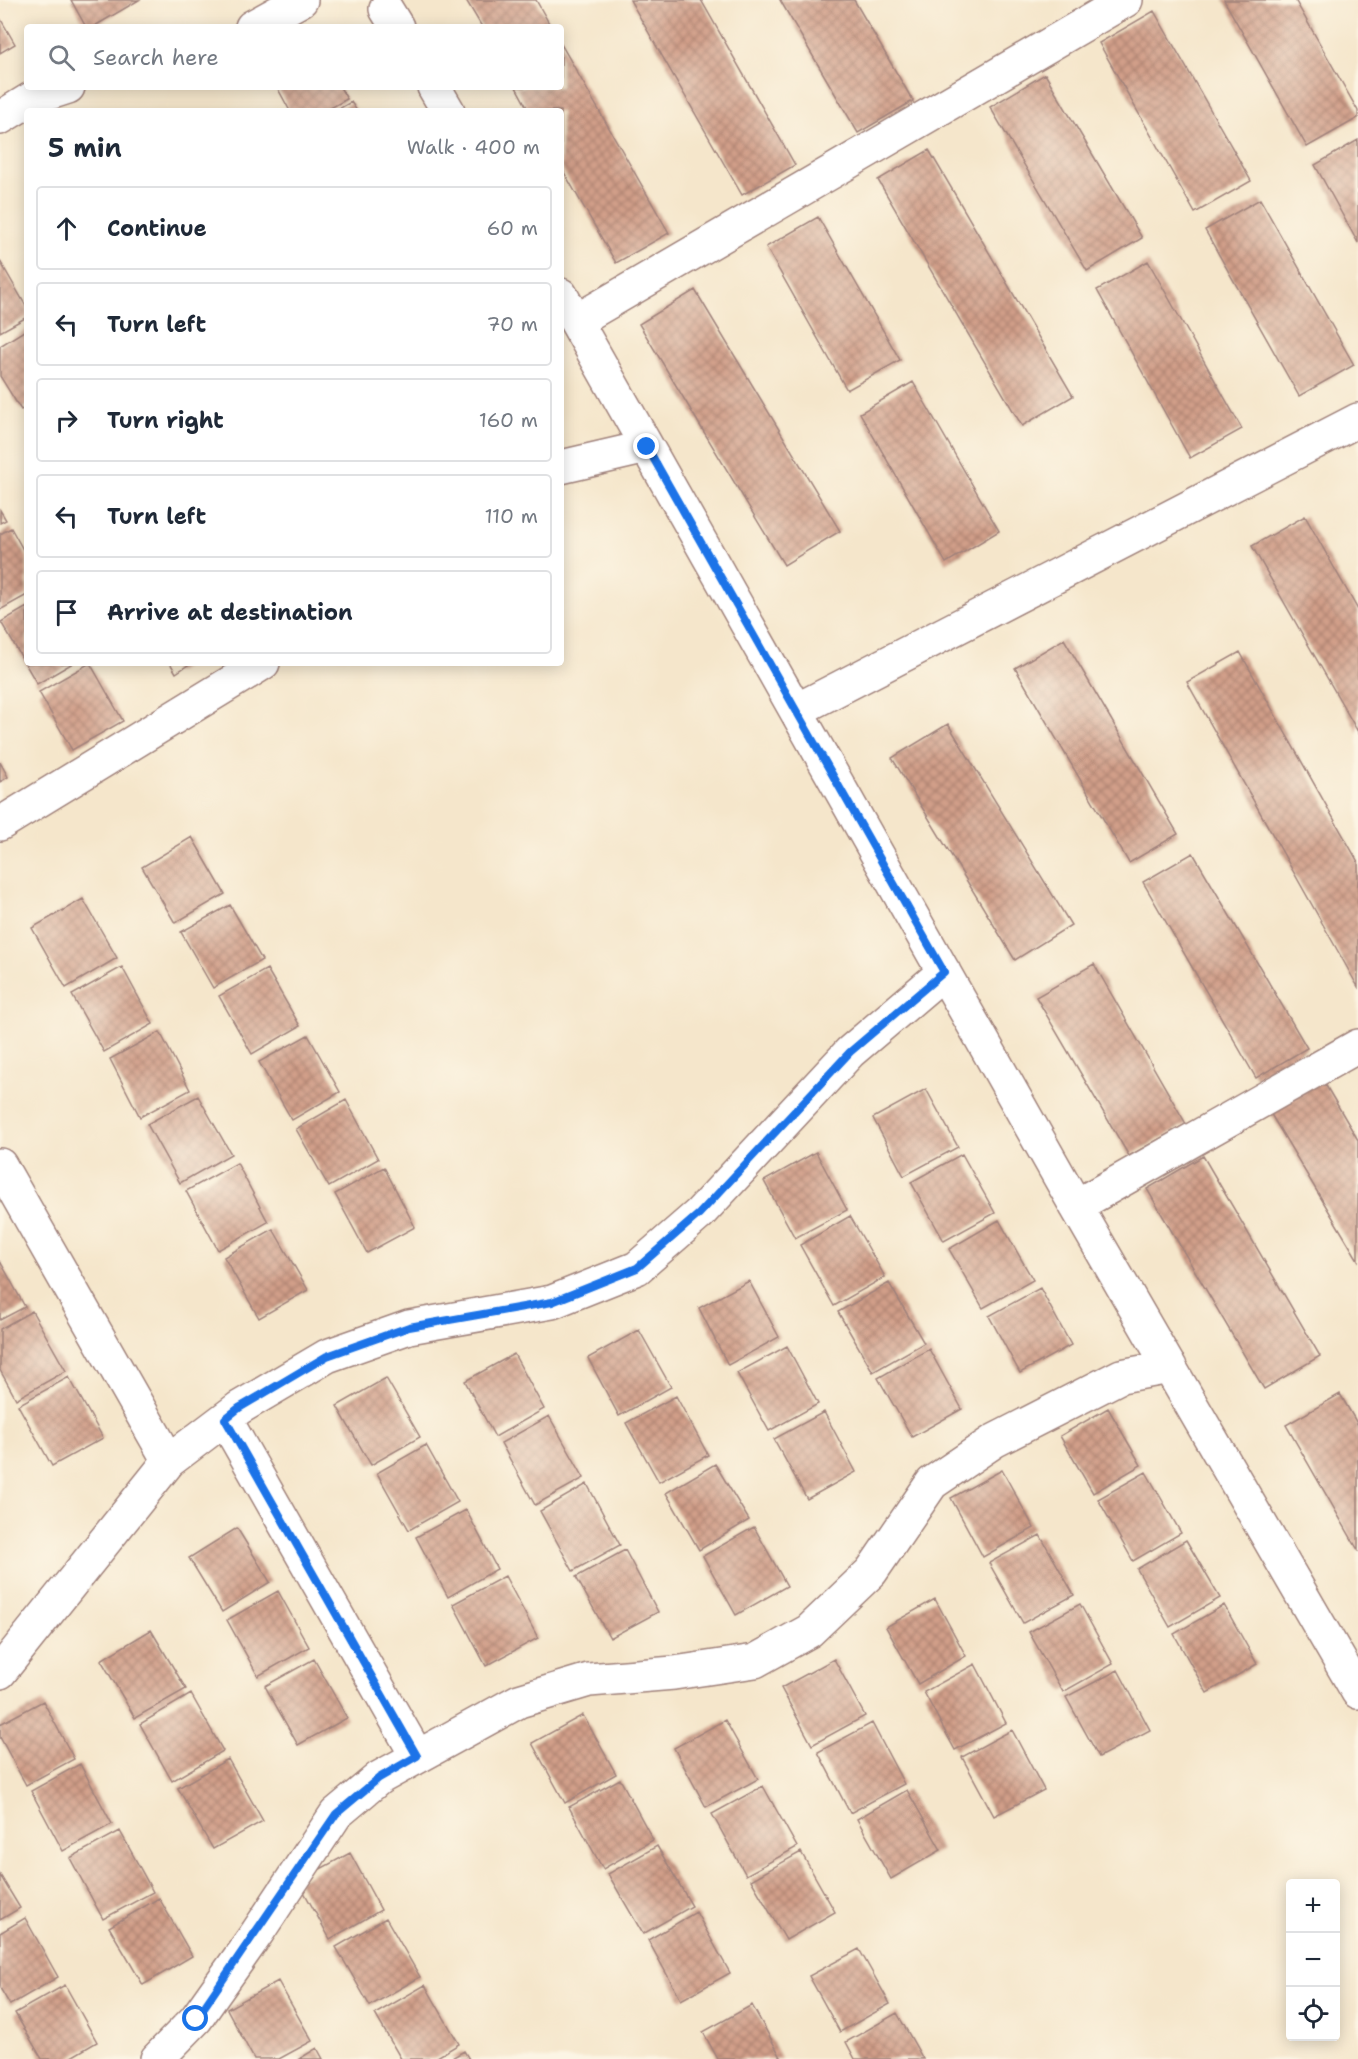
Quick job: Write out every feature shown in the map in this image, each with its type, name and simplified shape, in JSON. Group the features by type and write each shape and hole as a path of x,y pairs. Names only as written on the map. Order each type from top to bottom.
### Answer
{"street":[{"path":"257,24 301,0"},
{"path":"1126,0 569,308 1076,1206 1358,1692"},
{"path":"0,118 31,99 59,90"},
{"path":"436,90 446,108"},
{"path":"797,710 1358,420"},
{"path":"564,466 647,447"},
{"path":"0,824 258,666"},
{"path":"0,1672 170,1461 239,1408 327,1356 409,1327 552,1302 637,1268 699,1214 850,1052 944,972"},
{"path":"1076,1206 1358,1046"},
{"path":"0,1165 170,1461"},
{"path":"157,2059 196,2019 336,1814 379,1778 519,1701 589,1680 674,1673 754,1661 809,1631 871,1572 932,1483 994,1441 1121,1376 1170,1367"},
{"path":"225,1419 417,1756"}],"building":[{"path":"71,0 139,0 98,24 84,24"},
{"path":"466,0 536,0 549,24 480,24"},
{"path":"630,0 701,0 795,165 742,195"},
{"path":"780,0 854,0 913,101 858,133"},
{"path":"1224,0 1295,0 1358,111 1358,118 1307,147"},
{"path":"1154,11 1251,181 1195,213 1099,43"},
{"path":"0,18 15,44 0,53"},
{"path":"564,49 669,233 616,263 564,172 564,108 527,108 518,90 564,90"},
{"path":"1045,74 1142,238 1087,271 990,107"},
{"path":"279,90 342,90 347,99 330,108 288,108"},
{"path":"351,102 355,108 340,108"},
{"path":"1358,140 1358,243 1315,165"},
{"path":"929,150 1073,396 1022,426 878,180"},
{"path":"1260,199 1354,365 1299,396 1205,230"},
{"path":"818,217 900,360 847,390 766,247"},
{"path":"0,261 24,303 24,319 0,332"},
{"path":"1148,261 1242,429 1190,458 1097,290"},
{"path":"695,290 840,531 784,565 639,324"},
{"path":"24,331 24,408 21,410 0,376 0,346"},
{"path":"913,382 999,531 946,563 860,413"},
{"path":"0,510 6,520 0,523"},
{"path":"1305,516 1358,610 1358,732 1252,546"},
{"path":"11,528 24,552 24,597 0,610 0,534"},
{"path":"24,609 24,662 1,622"},
{"path":"1064,639 1178,834 1129,863 1015,668"},
{"path":"1240,652 1358,862 1358,987 1187,682"},
{"path":"27,666 68,666 37,684"},
{"path":"85,666 92,666 123,721 72,750 39,692"},
{"path":"172,666 186,666 176,673"},
{"path":"948,724 1071,925 1015,960 892,758"},
{"path":"0,762 8,777 0,782"},
{"path":"192,837 225,894 175,923 142,867"},
{"path":"1193,853 1307,1048 1256,1078 1143,882"},
{"path":"83,899 117,958 66,988 32,928"},
{"path":"230,905 262,960 213,988 181,932"},
{"path":"1094,964 1186,1124 1129,1156 1036,997"},
{"path":"122,967 153,1024 104,1052 72,995"},
{"path":"267,969 300,1026 252,1054 219,996"},
{"path":"160,1032 190,1090 140,1117 110,1059"},
{"path":"308,1035 340,1092 292,1120 259,1062"},
{"path":"1322,1079 1358,1140 1358,1260 1269,1111"},
{"path":"926,1089 958,1147 904,1176 873,1118"},
{"path":"198,1096 231,1154 180,1183 147,1124"},
{"path":"346,1100 378,1159 329,1187 296,1129"},
{"path":"816,1152 847,1210 795,1238 764,1181"},
{"path":"962,1154 995,1213 944,1241 911,1182"},
{"path":"1203,1156 1320,1356 1264,1389 1147,1189"},
{"path":"237,1163 268,1222 218,1250 186,1191"},
{"path":"384,1167 415,1227 367,1253 335,1194"},
{"path":"850,1216 885,1277 834,1306 800,1245"},
{"path":"999,1220 1033,1280 983,1308 949,1249"},
{"path":"273,1229 308,1290 259,1318 224,1257"},
{"path":"0,1261 25,1307 0,1320"},
{"path":"749,1281 779,1337 728,1365 699,1308"},
{"path":"889,1283 924,1343 873,1372 838,1312"},
{"path":"1040,1288 1071,1345 1020,1373 989,1316"},
{"path":"32,1311 66,1371 16,1399 0,1370 0,1329"},
{"path":"639,1330 671,1387 619,1416 588,1358"},
{"path":"787,1346 818,1404 769,1431 737,1373"},
{"path":"929,1349 962,1409 912,1437 878,1378"},
{"path":"514,1354 544,1409 495,1437 465,1381"},
{"path":"69,1377 103,1438 52,1466 18,1405"},
{"path":"386,1378 420,1437 371,1465 337,1406"},
{"path":"1340,1394 1358,1425 1358,1550 1286,1425"},
{"path":"676,1396 708,1455 659,1482 626,1423"},
{"path":"1108,1408 1141,1465 1093,1493 1060,1436"},
{"path":"824,1412 856,1472 807,1499 774,1439"},
{"path":"549,1416 584,1478 535,1505 501,1443"},
{"path":"426,1445 458,1502 409,1530 377,1473"},
{"path":"715,1464 749,1520 699,1550 666,1493"},
{"path":"1002,1470 1034,1528 983,1557 951,1498"},
{"path":"1146,1472 1181,1533 1133,1561 1098,1499"},
{"path":"587,1484 620,1545 573,1571 540,1511"},
{"path":"466,1510 497,1569 448,1597 416,1537"},
{"path":"754,1527 787,1586 736,1615 703,1556"},
{"path":"237,1528 270,1582 222,1612 189,1558"},
{"path":"1040,1535 1074,1595 1023,1623 989,1563"},
{"path":"1186,1540 1220,1598 1170,1627 1137,1569"},
{"path":"625,1550 658,1612 610,1638 576,1577"},
{"path":"505,1576 538,1638 486,1666 453,1604"},
{"path":"278,1591 309,1647 258,1676 227,1620"},
{"path":"935,1599 966,1656 918,1684 886,1627"},
{"path":"1080,1604 1113,1664 1063,1692 1029,1632"},
{"path":"1224,1605 1257,1664 1207,1693 1174,1634"},
{"path":"151,1630 186,1689 135,1718 101,1660"},
{"path":"314,1659 347,1718 298,1745 265,1686"},
{"path":"834,1659 865,1716 812,1745 781,1688"},
{"path":"975,1664 1006,1723 955,1750 924,1692"},
{"path":"1118,1670 1150,1730 1099,1757 1066,1697"},
{"path":"191,1694 223,1751 172,1781 140,1724"},
{"path":"43,1701 74,1759 26,1785 0,1737 0,1724"},
{"path":"583,1715 616,1774 565,1803 532,1743"},
{"path":"725,1720 758,1779 706,1807 674,1748"},
{"path":"872,1723 904,1784 850,1813 818,1752"},
{"path":"1012,1730 1044,1790 994,1816 962,1757"},
{"path":"228,1759 263,1821 213,1849 178,1788"},
{"path":"80,1764 112,1824 63,1851 31,1791"},
{"path":"620,1779 653,1840 603,1869 569,1807"},
{"path":"763,1786 797,1847 746,1875 712,1814"},
{"path":"907,1790 941,1850 891,1879 857,1819"},
{"path":"120,1831 153,1892 103,1919 70,1858"},
{"path":"657,1846 692,1906 643,1934 608,1874"},
{"path":"801,1852 835,1912 786,1940 751,1880"},
{"path":"350,1853 381,1910 330,1939 298,1881"},
{"path":"0,1875 20,1908 0,1920"},
{"path":"159,1898 192,1956 143,1985 109,1927"},
{"path":"696,1912 730,1973 681,2000 648,1940"},
{"path":"25,1918 58,1977 10,2005 0,1988 0,1933"},
{"path":"386,1918 420,1977 370,2006 336,1947"},
{"path":"859,1949 890,2004 840,2032 809,1976"},
{"path":"278,1981 312,2041 279,2059 254,2059 227,2009"},
{"path":"65,1985 97,2042 68,2059 42,2059 15,2013"},
{"path":"425,1985 459,2044 434,2059 401,2059 375,2014"},
{"path":"752,2005 782,2059 718,2059 703,2032"},
{"path":"897,2013 923,2059 855,2059 846,2042"},
{"path":"317,2048 323,2059 299,2059"},
{"path":"464,2051 469,2059 450,2059"}],"route":[{"path":"196,2019 257,1933 336,1814 379,1778 417,1756 225,1419 239,1408 327,1356 409,1327 552,1302 637,1268 699,1214 850,1052 944,972 647,447"}]}
